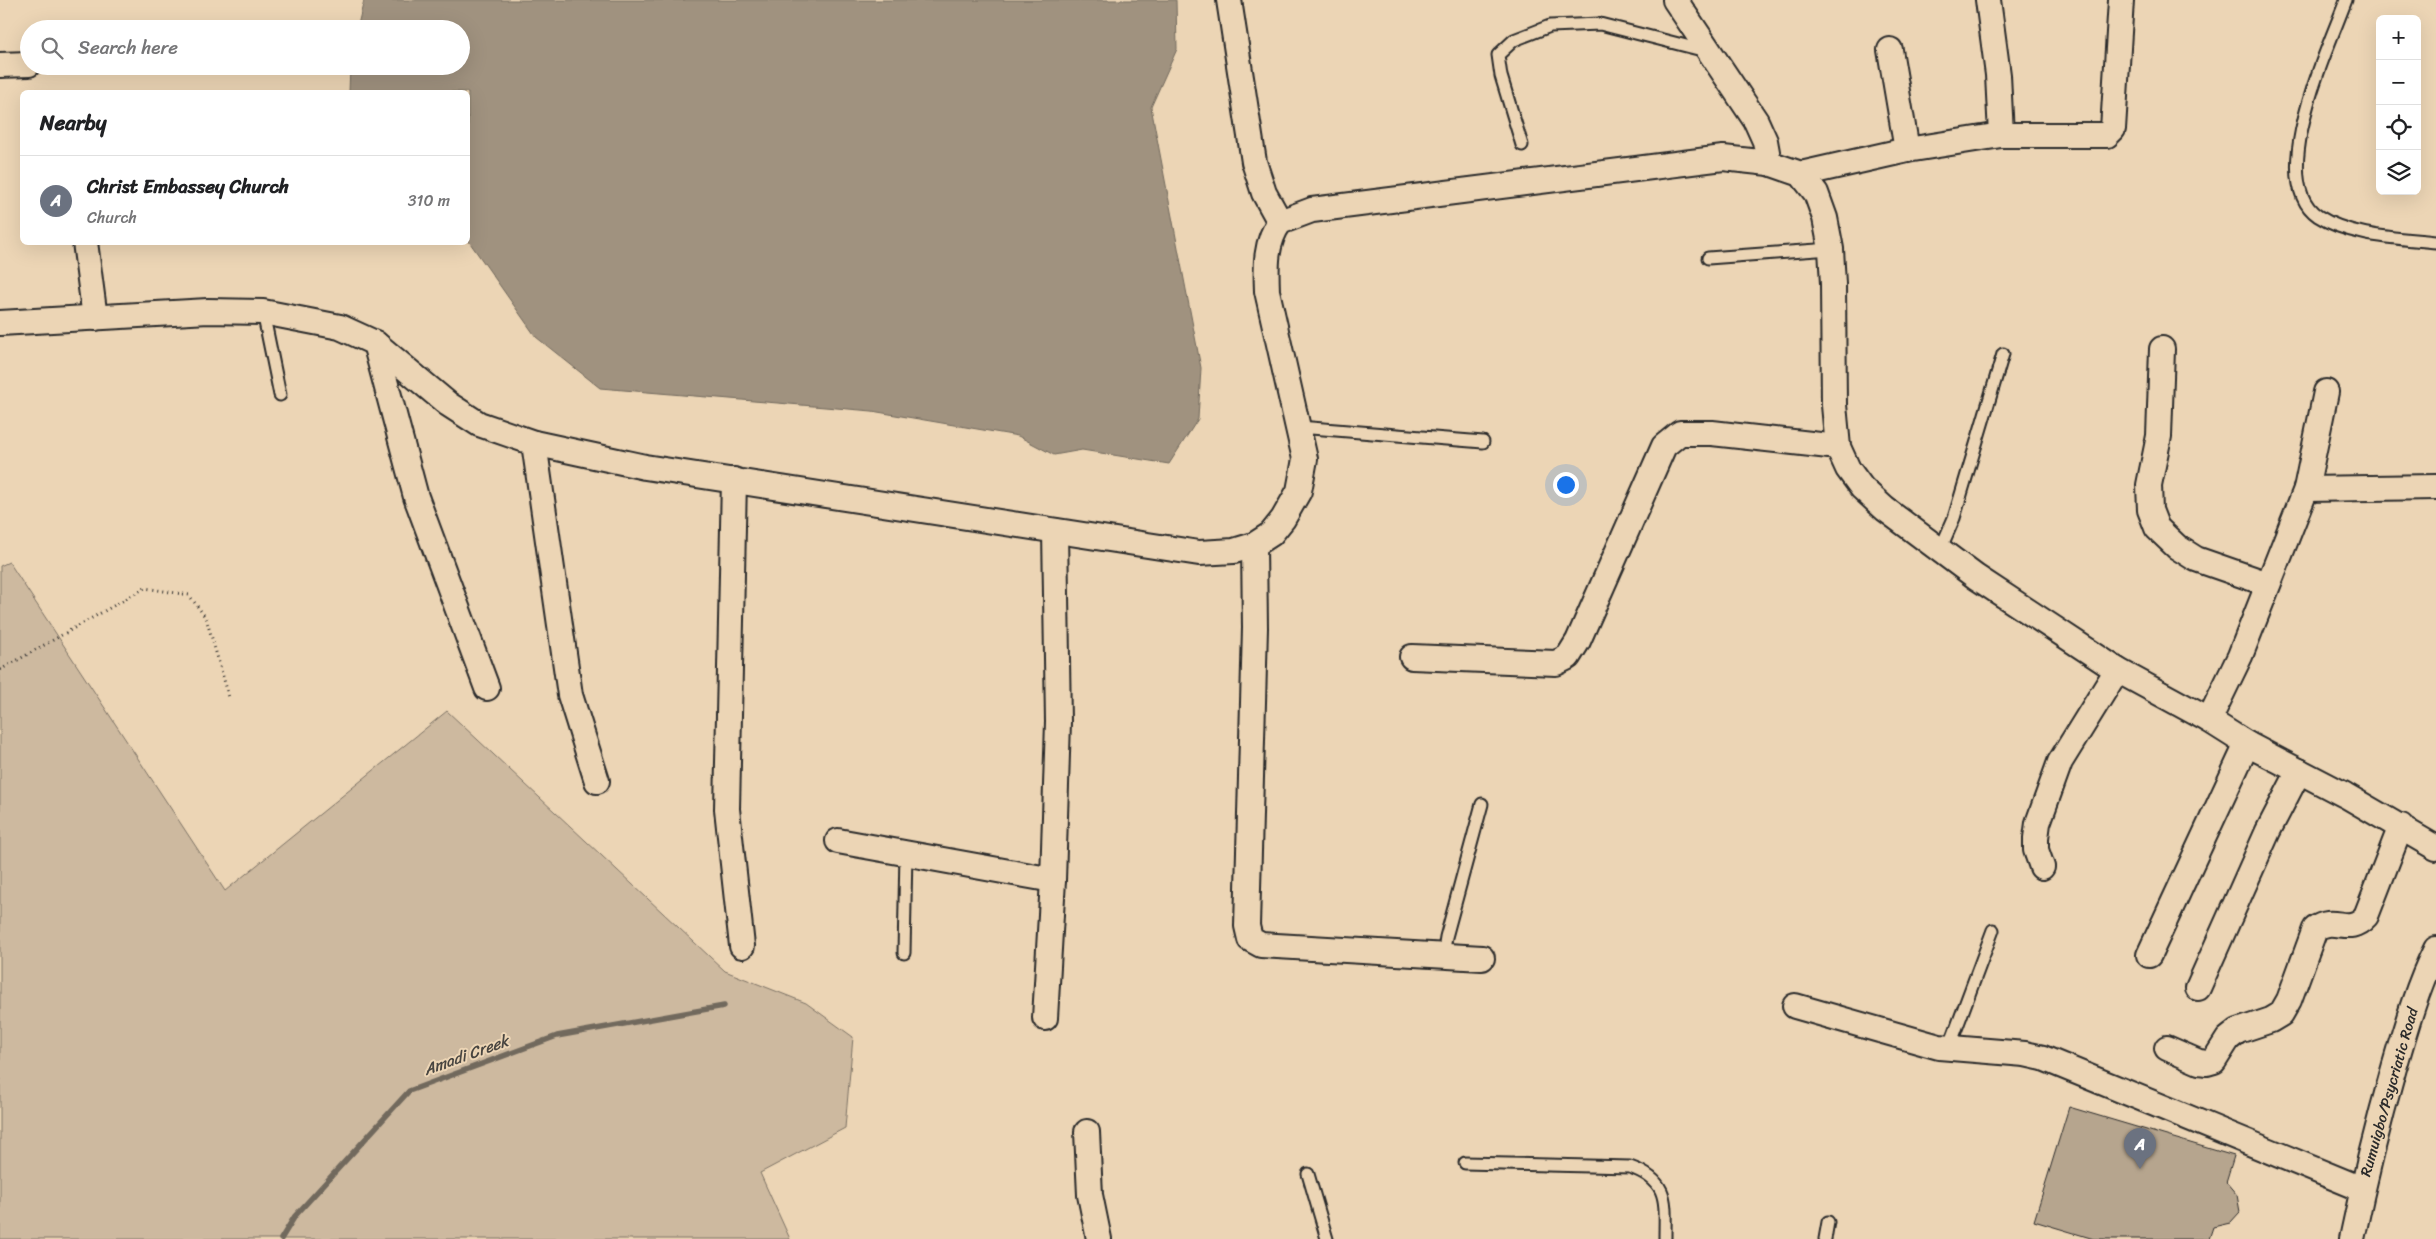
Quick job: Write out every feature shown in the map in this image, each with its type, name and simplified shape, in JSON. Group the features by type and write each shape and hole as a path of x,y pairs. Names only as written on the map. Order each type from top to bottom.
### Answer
{"street":[{"path":"1229,0 1254,162 1264,193 1280,222"},
{"path":"1675,0 1756,121 1765,140 1769,163"},
{"path":"1988,0 1998,75 2001,135"},
{"path":"1800,174 1907,150 2001,135 2096,137 2107,135 2113,129 2121,0"},
{"path":"1890,50 1907,150"},
{"path":"0,65 20,64"},
{"path":"0,323 208,311 264,312 340,327 375,343 448,404 478,424 534,442 645,467 1055,531 1199,553 1234,551 1254,545 1271,534 1284,519 1300,491 1305,459 1300,427 1272,319 1268,291 1266,268 1269,243 1280,222 1291,216 1321,208 1610,171 1724,158 1769,163 1800,174 1816,193 1825,218 1831,249 1834,405 1838,447 1848,469 1862,488 1885,509 1976,577 2117,670 2209,720 2247,744 2401,826 2436,848"},
{"path":"85,245 95,318"},
{"path":"375,343 416,497 486,688"},
{"path":"2162,349 2159,436 2150,485 2150,510 2157,528 2177,546 2196,559 2268,584"},
{"path":"2209,720 2240,656 2306,489 2326,392"},
{"path":"1412,657 1556,663 1568,657 1590,617 1664,446 1680,433 1712,434 1838,447"},
{"path":"534,442 570,695 597,781"},
{"path":"734,480 727,809 742,946"},
{"path":"2306,489 2436,487"},
{"path":"1045,1018 1053,880 1058,722 1055,531"},
{"path":"1254,545 1255,628 1248,926 1250,939 1261,945 1482,958"},
{"path":"2042,867 2036,850 2038,823 2060,762 2117,670"},
{"path":"2149,955 2247,744"},
{"path":"2198,988 2268,831 2299,771"},
{"path":"2167,1048 2199,1062 2207,1063 2214,1061 2228,1039 2238,1031 2271,1020 2281,1014 2289,1000 2315,929 2323,923 2351,927 2360,923 2366,916 2401,826"},
{"path":"838,841 1053,880"},
{"name":"Rumuigbo/Psycriatic Road","path":"2352,1239 2362,1189 2406,1027 2425,971 2436,948"},
{"path":"1795,1006 1949,1048 2025,1054 2043,1058 2362,1189"},
{"path":"1087,1132 1090,1195 1099,1239"}],"lane":[{"path":"2346,0 2310,98 2298,142 2296,163 2300,195 2308,208 2319,217 2355,231 2393,238 2436,242"},
{"path":"1522,144 1501,76 1498,55 1514,40 1550,26 1600,24 1710,52"},
{"path":"1708,258 1831,249"},
{"path":"264,312 280,395"},
{"path":"1940,550 1954,518 2003,354"},
{"path":"1300,427 1483,442"},
{"path":"1443,956 1446,937 1482,804"},
{"path":"904,953 906,853"},
{"path":"1949,1048 1993,930"},
{"path":"1465,1162 1630,1167 1648,1173 1657,1181 1665,1207 1665,1239"},
{"path":"1308,1174 1327,1239"},
{"path":"1825,1239 1828,1222"}],"path":[{"path":"0,670 145,588 188,595 206,618 229,696"}],"shaded area":[{"path":"364,0 1176,0 1177,49 1151,107 1201,368 1198,419 1169,464 1082,450 1054,455 1018,436 872,411 600,388 536,337 470,243 470,90 349,90 350,75 470,75 470,20 359,20"},
{"path":"9,562 225,891 447,711 725,971 806,1003 853,1037 845,1128 760,1173 790,1239 0,1239 0,566"}],"building":[{"path":"2069,1107 2234,1156 2226,1182 2237,1195 2240,1212 2230,1223 2213,1227 2209,1239 2094,1239 2034,1221"}],"waterway":[{"name":"Amadi Creek","path":"281,1239 295,1216 409,1091 557,1036 724,1006"}],"place":[{"name":"Christ Embassey Church","path":"2140,1169"}]}
